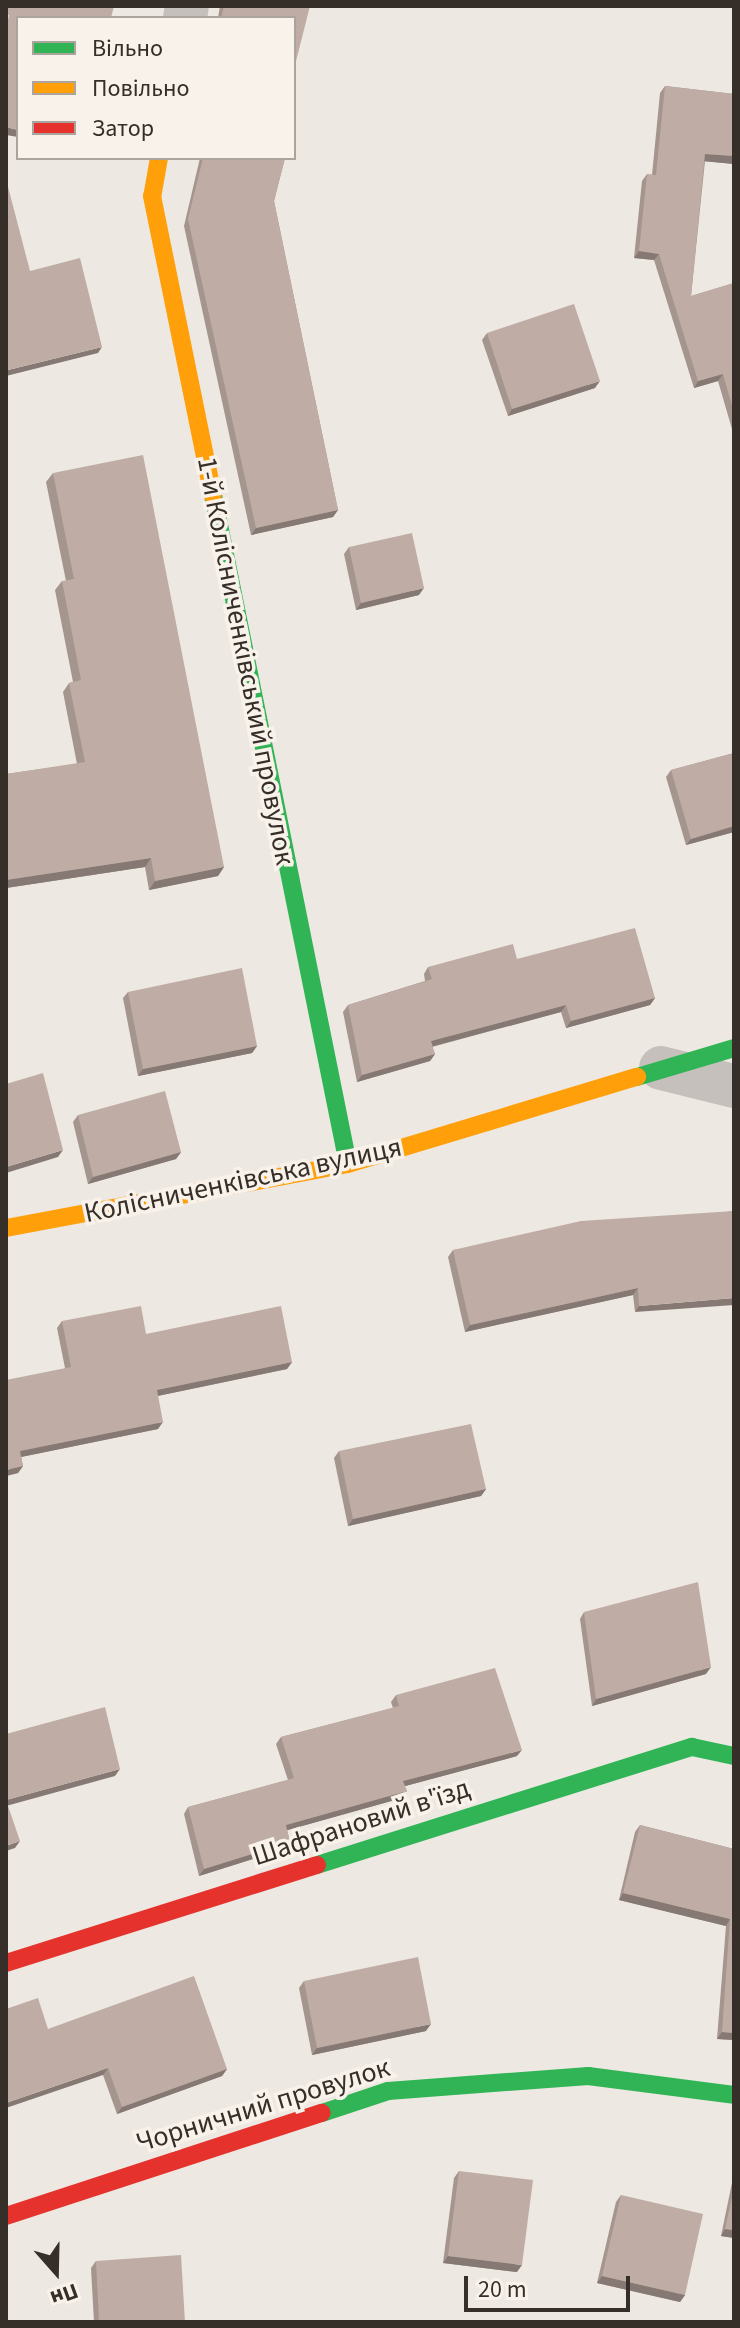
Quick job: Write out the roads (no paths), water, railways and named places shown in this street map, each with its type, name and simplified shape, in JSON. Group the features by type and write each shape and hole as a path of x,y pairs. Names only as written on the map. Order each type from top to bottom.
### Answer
{"street":[{"name":"1-й Колісниченківський провулок","path":"159,160 152,196 348,1164"},
{"name":"Колісниченківська вулиця","path":"6,1228 348,1164 734,1048"},
{"path":"661,1068 734,1086"},
{"name":"Шафрановий в'їзд","path":"6,1963 692,1747 734,1756"},
{"name":"Чорничний провулок","path":"6,2216 388,2091 588,2076 734,2095"}]}
